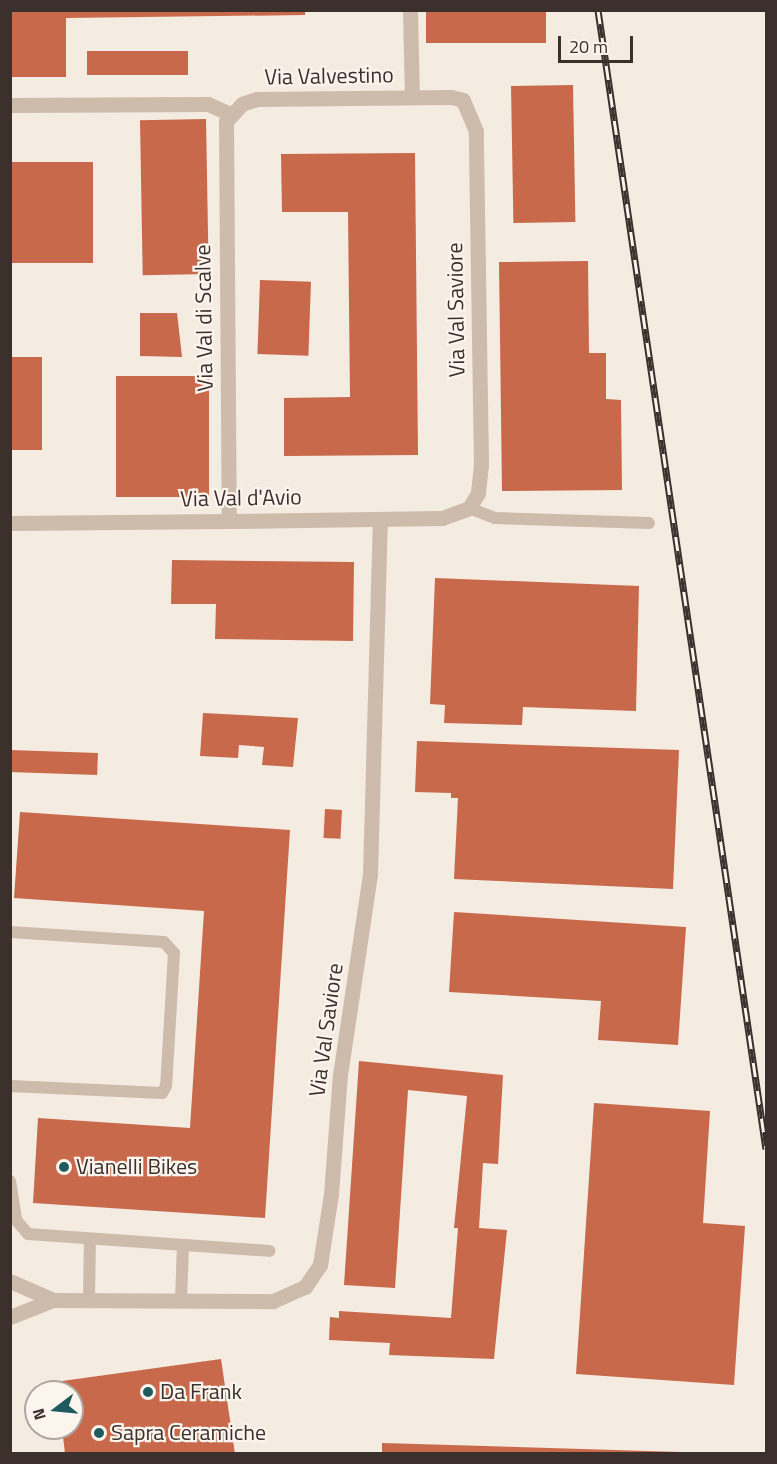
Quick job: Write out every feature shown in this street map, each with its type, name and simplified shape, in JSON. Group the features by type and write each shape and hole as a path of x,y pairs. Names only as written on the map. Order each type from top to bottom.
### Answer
{"street":[{"path":"410,10 412,97"},
{"name":"Via Valvestino","path":"230,114 242,104 257,99 457,98 470,110"},
{"path":"10,105 208,104 230,114"},
{"name":"Via Val Saviore","path":"469,508 478,493 481,476 476,131 470,110"},
{"name":"Via Val di Scalve","path":"229,521 224,136 230,114"},
{"name":"Via Val d'Avio","path":"10,523 450,518 469,508"},
{"name":"Via Val Saviore","path":"10,1317 53,1300 282,1299 311,1280 323,1256 340,1075 370,874 380,519"},
{"name":"Via Val Saviore","path":"10,1281 53,1300"}],"lane":[{"path":"469,508 488,517 649,523"},
{"path":"10,932 164,942 172,946 174,953 162,1093 10,1086"},
{"path":"10,1181 16,1220 23,1230 90,1239 269,1251"},
{"path":"89,1300 90,1239"},
{"path":"181,1300 183,1245"}],"building":[{"path":"10,10 305,10 305,15 66,18 66,77 10,77"},
{"path":"426,10 546,10 546,43 426,43"},
{"path":"87,51 188,51 188,75 87,75"},
{"path":"573,85 575,222 513,223 511,86"},
{"path":"206,119 209,274 143,275 140,120"},
{"path":"415,153 418,455 284,456 284,398 350,397 348,212 282,212 281,154"},
{"path":"10,162 93,162 93,263 10,263"},
{"path":"588,261 589,353 606,353 606,399 621,400 622,490 502,491 499,262"},
{"path":"260,280 311,282 308,356 257,354"},
{"path":"140,313 177,313 182,357 140,356"},
{"path":"10,357 42,357 42,450 10,450"},
{"path":"116,376 209,376 209,497 116,497"},
{"path":"172,560 354,562 353,641 215,639 216,604 171,604"},
{"path":"435,578 639,586 636,711 523,707 522,725 444,723 445,705 430,704"},
{"path":"203,713 298,718 293,767 262,765 264,747 239,745 238,758 200,756"},
{"path":"417,741 679,750 673,889 454,879 458,798 451,798 451,793 415,792"},
{"path":"10,750 98,753 97,775 10,772"},
{"path":"325,809 342,810 340,839 323,838"},
{"path":"20,812 290,830 265,1218 33,1203 38,1118 190,1128 204,911 14,898"},
{"path":"454,912 686,927 678,1045 598,1040 601,1001 449,992"},
{"path":"359,1061 503,1075 498,1164 483,1163 479,1228 507,1230 494,1359 389,1355 390,1343 329,1340 330,1317 339,1318 339,1311 451,1318 458,1228 454,1228 467,1096 408,1090 395,1288 344,1285"},
{"path":"594,1103 710,1111 703,1223 745,1226 734,1385 576,1374"},
{"path":"221,1359 235,1454 65,1454 63,1440 84,1440 84,1380 69,1380"},
{"path":"382,1443 681,1452 681,1454 382,1454"}],"railway":[{"path":"598,10 766,1149"}],"place":[{"name":"Vianelli Bikes","path":"64,1167"},
{"name":"Da Frank","path":"148,1392"},
{"name":"Sapra Ceramiche","path":"99,1433"}]}
